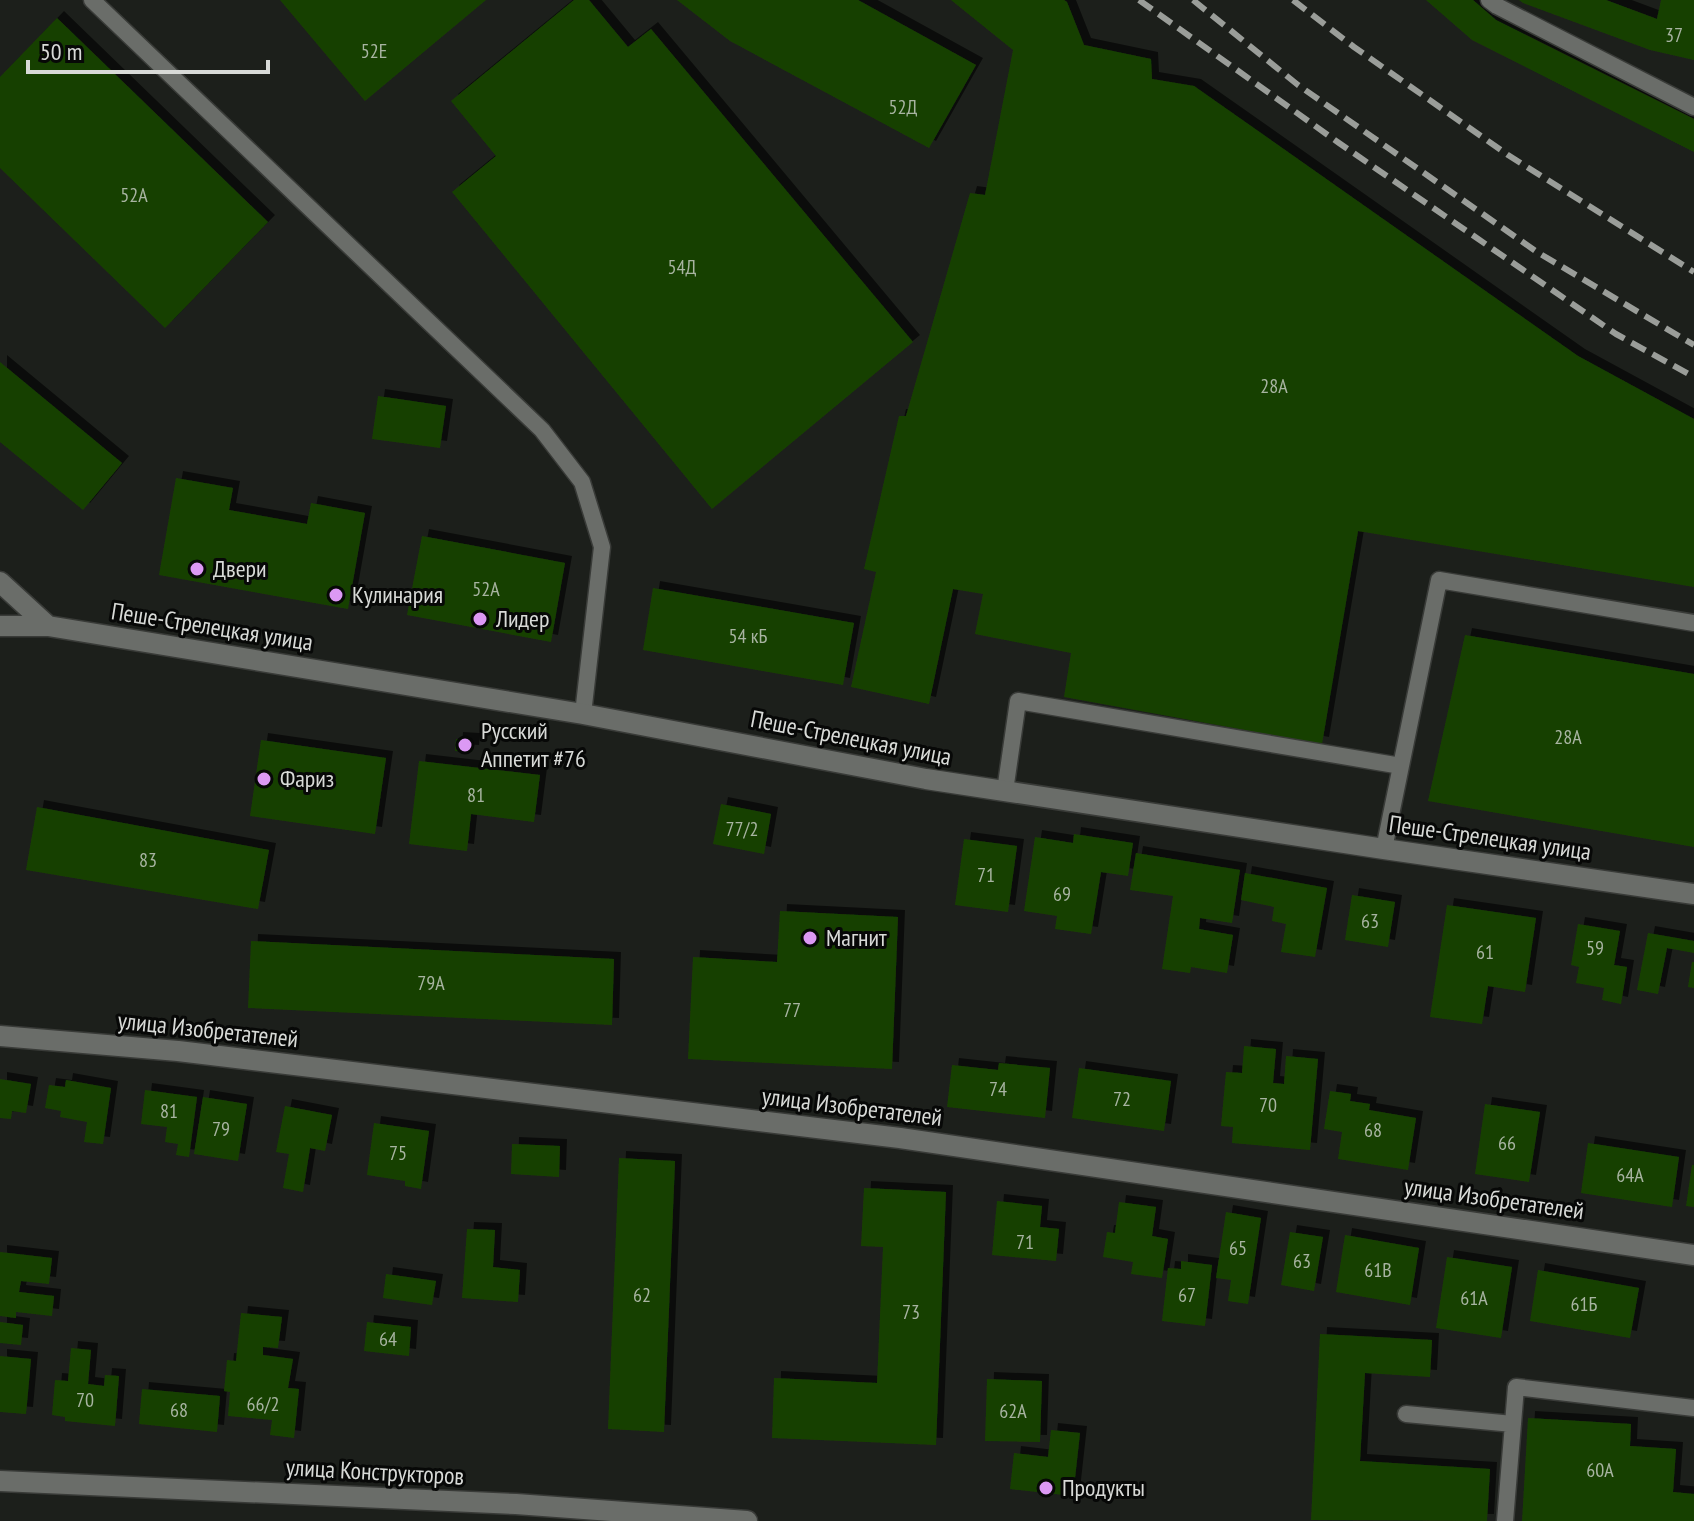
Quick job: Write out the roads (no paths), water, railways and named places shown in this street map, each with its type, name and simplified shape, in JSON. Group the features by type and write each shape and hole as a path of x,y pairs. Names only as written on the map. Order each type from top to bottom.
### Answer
{"street":[{"path":"0,582 48,626"},
{"name":"Пеше-Стрелецкая улица","path":"0,626 48,626 583,714 926,779 1694,894"},
{"name":"улица Изобретателей","path":"0,1036 178,1051 900,1138 1694,1255"},
{"name":"улица Конструкторов","path":"0,1481 516,1504 747,1521"}],"lane":[{"path":"92,0 542,430 582,482 602,547 583,714"},
{"path":"1489,0 1694,107"},
{"path":"1384,849 1439,580 1694,623"},
{"path":"1005,791 1018,701 1401,766"},
{"path":"1505,1521 1516,1387 1694,1408"},
{"path":"1406,1414 1513,1424"}],"railway":[{"path":"1139,0 1339,143 1616,334 1694,377"},
{"path":"1193,0 1298,85 1537,252 1694,345"},
{"path":"1293,0 1354,47 1508,155 1694,272"}],"place":[{"name":"Двери","path":"197,569"},
{"name":"Кулинария","path":"336,595"},
{"name":"Лидер","path":"480,619"},
{"name":"Русский Аппетит #76","path":"465,745"},
{"name":"Фариз","path":"264,779"},
{"name":"Магнит","path":"810,938"},
{"name":"Продукты","path":"1046,1488"}]}
